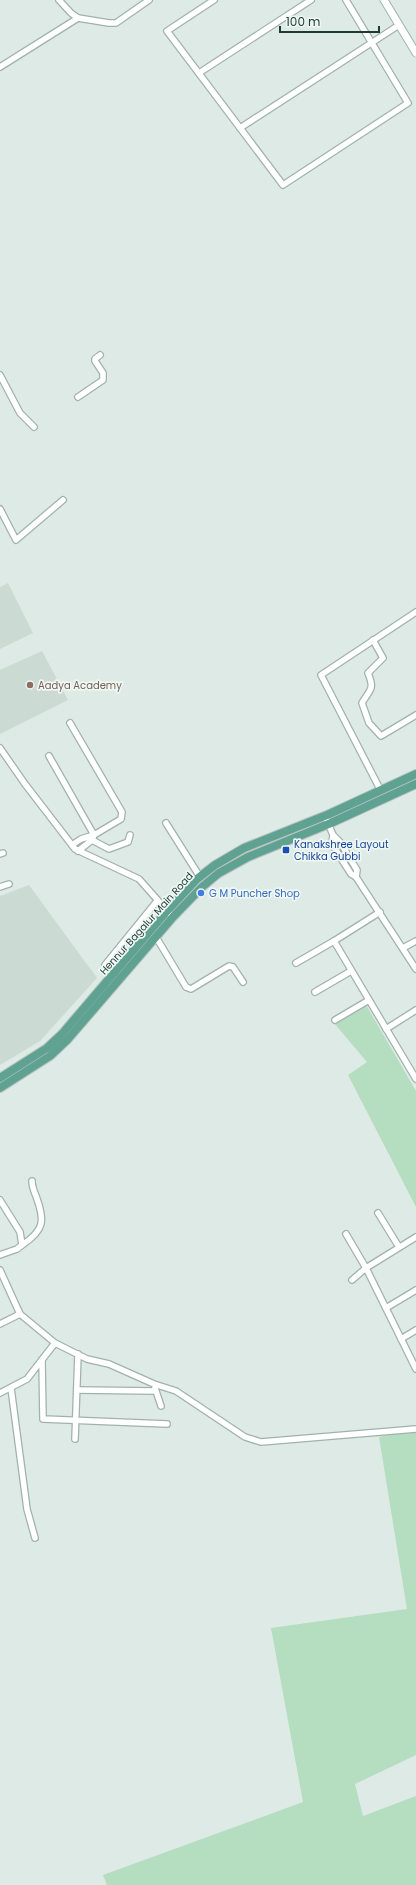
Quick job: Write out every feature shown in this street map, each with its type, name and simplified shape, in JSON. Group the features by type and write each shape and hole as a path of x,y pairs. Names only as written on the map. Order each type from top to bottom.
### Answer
{"main road":[{"path":"384,0 416,53"},
{"name":"Hennur Bagalur Main Road","path":"0,1078 47,1048 62,1034 170,914 200,877 215,865 244,848 325,816 416,774"},
{"name":"Hennur Bagalur Main Road","path":"0,1088 50,1056 68,1039 156,937 170,914 219,873 248,857 328,825 416,784"}],"street":[{"path":"59,0 78,18 116,23 149,0"},
{"path":"214,0 167,31 283,185 408,103 346,0"},
{"path":"199,73 311,0"},
{"path":"0,67 78,18"},
{"path":"240,128 399,26"},
{"path":"78,397 103,380 103,373 95,361 95,358 100,355"},
{"path":"0,378 20,413 34,427"},
{"path":"0,509 16,540 63,500"},
{"path":"381,791 321,675 416,612"},
{"path":"373,640 383,658 368,673 373,685 371,691 362,703 369,723 381,736 416,715"},
{"path":"70,723 122,812 122,817 118,821 93,838 78,851"},
{"path":"0,748 25,784 78,851 139,879 170,914"},
{"path":"49,756 93,838 109,849 128,842 130,835"},
{"path":"325,816 333,835 340,842 357,870 356,877 404,948 416,969"},
{"path":"166,823 200,877"},
{"path":"72,845 93,838"},
{"path":"0,887 9,884"},
{"path":"105,965 157,901"},
{"path":"296,963 380,912"},
{"path":"156,937 186,987 191,989 198,986 229,966 233,967 243,982"},
{"path":"334,941 416,1079"},
{"path":"404,948 416,941"},
{"path":"315,992 351,970"},
{"path":"335,1020 369,1000"},
{"path":"386,1029 416,1010"},
{"path":"0,1255 17,1249 22,1244 33,1238 40,1228 43,1220 42,1212 32,1186 32,1181"},
{"path":"0,1200 20,1232 22,1244"},
{"path":"378,1213 399,1248"},
{"path":"346,1234 366,1268 416,1368"},
{"path":"352,1280 366,1268 416,1237"},
{"path":"0,1270 2,1279 20,1314 55,1343 87,1359 109,1364 154,1384 176,1391 245,1438 262,1442 416,1429"},
{"path":"386,1308 416,1290"},
{"path":"1,1322 20,1314"},
{"path":"401,1339 416,1330"},
{"path":"0,1392 11,1388 26,1379 55,1343"},
{"path":"75,1439 78,1354"},
{"path":"42,1360 42,1419 167,1424"},
{"path":"154,1384 161,1406"},
{"path":"11,1388 27,1508 36,1538"},
{"path":"77,1390 155,1391"}],"shaded area":[{"path":"8,583 33,633 0,649 0,587"},
{"name":"Aadya Academy","path":"42,651 68,700 0,734 0,670"},
{"path":"29,885 97,978 40,1041 0,1065 0,896"}],"green space":[{"path":"366,1005 416,1091 416,1207 348,1075 367,1062 334,1023"},
{"path":"416,1429 416,1755 355,1784 363,1816 416,1796 416,1885 107,1885 103,1875 303,1802 271,1628 407,1609 379,1437"}],"place":[{"name":"Aadya Academy","path":"30,685"},
{"name":"Kanakshree Layout Chikka Gubbi","path":"286,850"},
{"name":"G M Puncher Shop","path":"201,893"}]}
